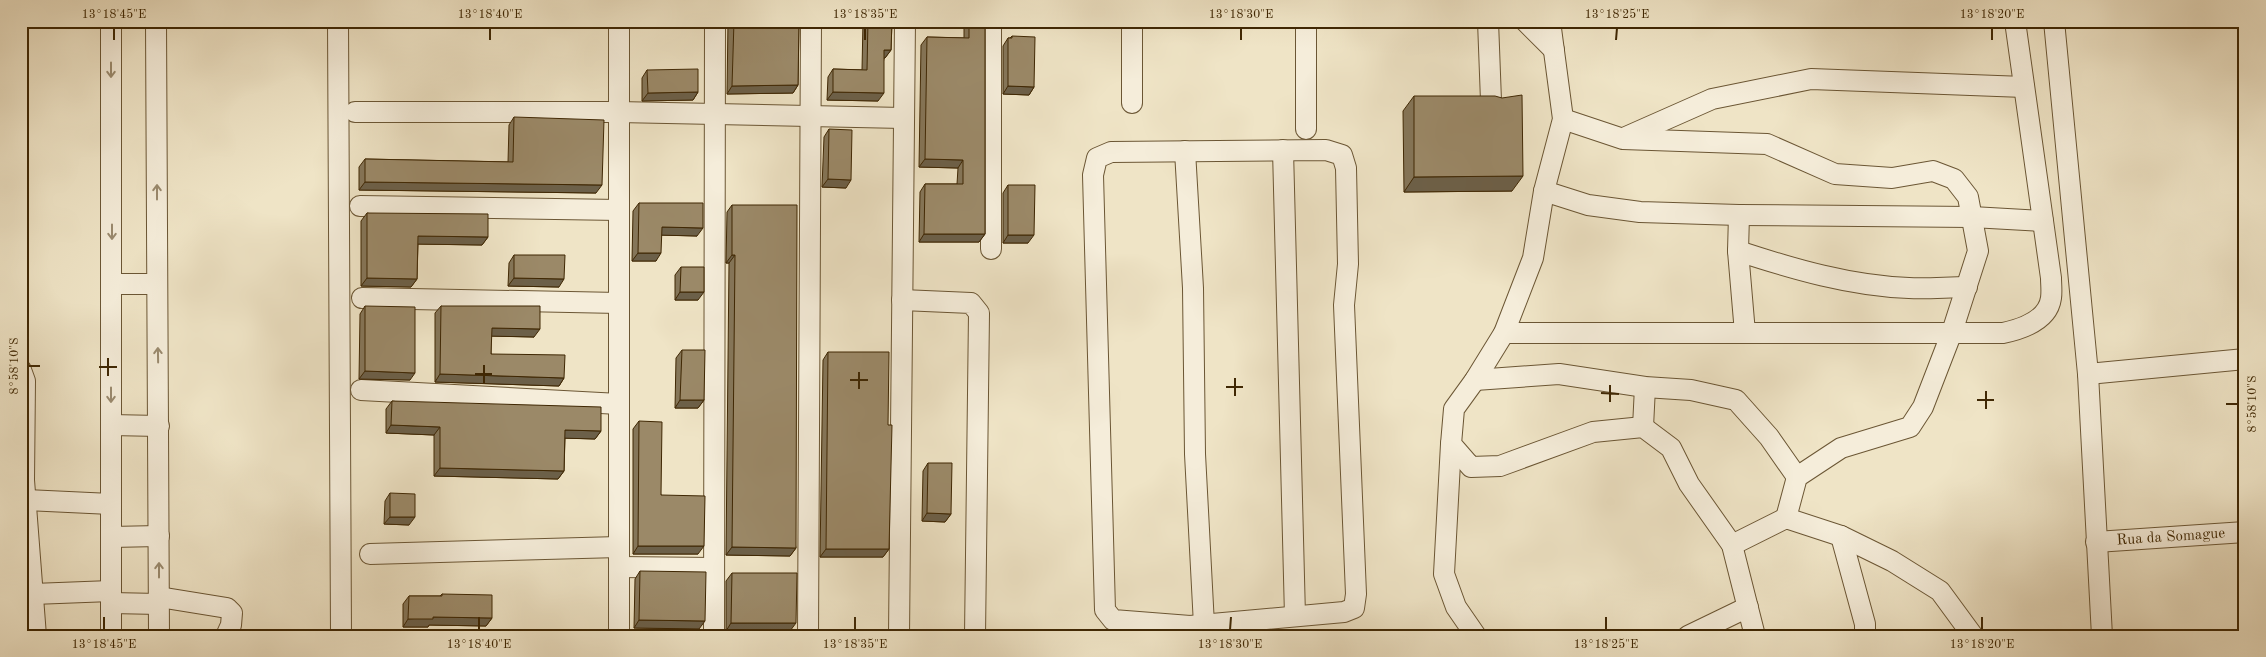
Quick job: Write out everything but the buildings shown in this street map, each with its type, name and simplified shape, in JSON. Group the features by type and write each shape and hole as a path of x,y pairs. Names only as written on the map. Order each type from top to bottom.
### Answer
{"street":[{"path":"111,636 112,21"},
{"path":"156,21 159,636"},
{"path":"338,21 341,636"},
{"path":"618,636 619,21"},
{"path":"714,636 715,21"},
{"path":"808,636 811,21"},
{"path":"899,636 905,21"},
{"path":"991,21 991,250"},
{"path":"1132,21 1132,103"},
{"path":"1306,21 1306,129"},
{"path":"1488,21 1491,101"},
{"path":"1525,21 1554,50"},
{"path":"1476,636 1456,607 1444,574 1454,408 1504,334 1533,258 1544,191 1563,119 1550,21"},
{"path":"1504,334 2003,333 2022,329 2041,316 2051,300 2051,278 2015,21"},
{"path":"2054,21 2088,374 2102,636"},
{"path":"1623,139 1712,99 1811,79 2024,87"},
{"path":"355,112 618,112 903,118"},
{"path":"1563,119 1623,139 1767,144 1835,174 1892,178 1933,171 1954,179 1968,197 1978,251 1952,332 1923,407 1910,427 1841,448 1797,477 1786,518"},
{"path":"1283,150 1295,616"},
{"path":"1283,150 1326,150 1342,155 1346,178 1348,264 1344,305 1356,594 1354,608 1344,612 1295,616 1195,629 1113,620 1105,610 1102,438 1093,175 1097,158 1111,152 1283,150"},
{"path":"1185,151 1193,288 1195,629"},
{"path":"1544,191 1588,206 1640,212 1972,217 2043,221"},
{"path":"360,206 619,210"},
{"path":"1740,215 1738,251 1745,333"},
{"path":"1738,251 1794,269 1852,282 1909,288 1967,287"},
{"path":"112,284 157,284"},
{"path":"362,298 619,302"},
{"path":"902,300 971,303 979,314 975,636"},
{"path":"2088,374 2245,359"},
{"path":"21,370 23,371 25,381 24,480 36,636"},
{"path":"1474,380 1559,374 1645,386 1691,390 1736,400 1769,437 1797,477"},
{"path":"1643,427 1645,386"},
{"path":"362,390 619,404"},
{"path":"111,425 159,426"},
{"path":"1451,444 1471,467 1500,466 1594,432 1643,427 1670,448 1689,484 1732,545 1755,636"},
{"path":"26,500 111,504"},
{"path":"1732,545 1786,518 1841,536 1892,561 1940,591 1973,636"},
{"name":"Rua da Somague","path":"2096,542 2245,532"},
{"path":"111,537 159,536"},
{"path":"1841,536 1865,624 1865,636"},
{"path":"370,554 619,547"},
{"path":"618,568 714,568"},
{"path":"33,594 111,597 227,608 232,613 226,636"},
{"path":"1688,636 1748,607"}]}
